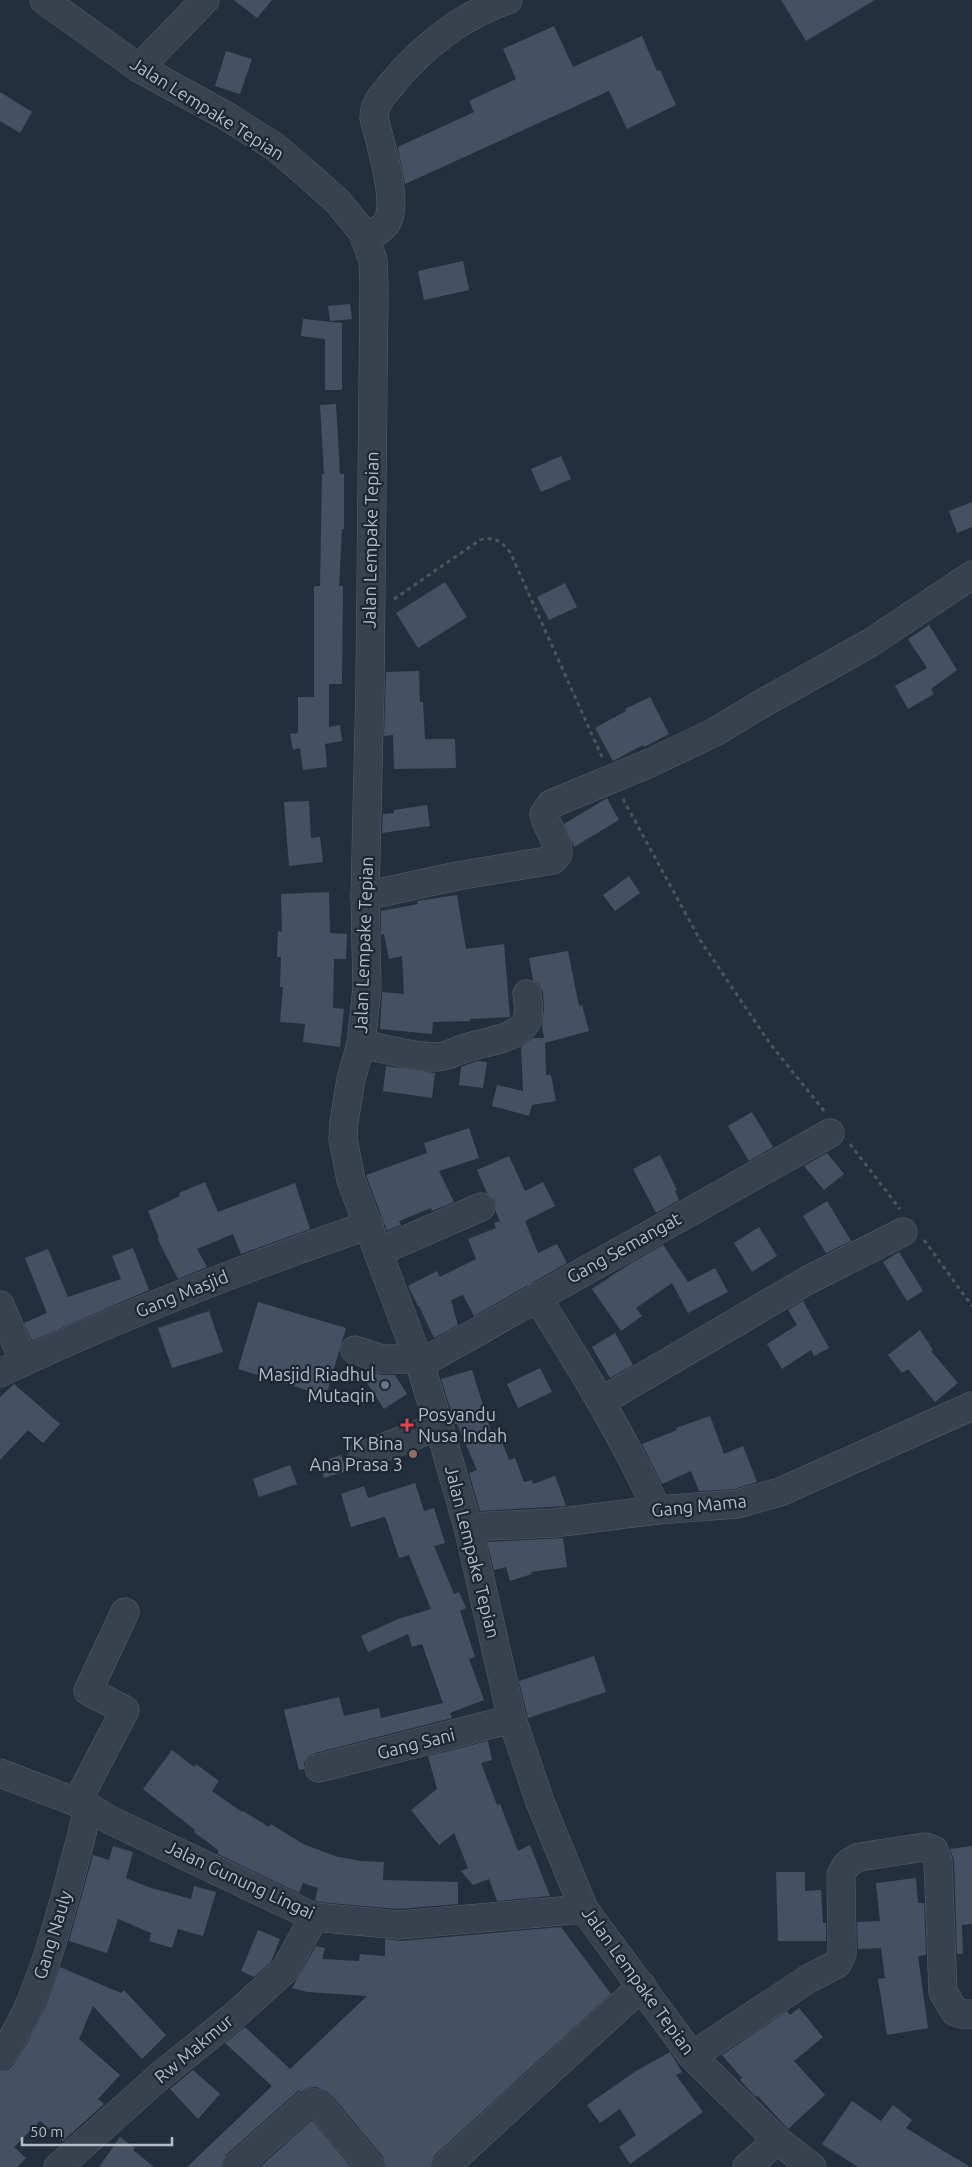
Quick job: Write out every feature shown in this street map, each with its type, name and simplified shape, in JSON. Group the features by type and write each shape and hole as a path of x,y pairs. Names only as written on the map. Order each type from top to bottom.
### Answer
{"street":[{"name":"Jalan Lempake Tepian","path":"44,0 139,68 275,147 338,202 366,239 373,260 374,287 366,896 367,988 361,1044 351,1079 343,1139 352,1180 419,1361 439,1426 468,1527 512,1719 540,1802 584,1909 692,2056 777,2140 812,2167"},
{"path":"139,68 205,0"},
{"path":"366,239 385,226 390,216 388,177 374,118 374,110 377,103 404,69 429,45 465,20 492,5 508,0"},
{"path":"366,896 457,876 553,860 558,854 558,849 545,822 544,814 546,809 558,799 614,778 715,732 870,643 972,575"},
{"path":"361,1044 415,1055 437,1057 447,1055 502,1038 520,1029 529,1013 527,994"},
{"name":"Gang Semangat","path":"419,1361 537,1298 833,1128"},
{"path":"378,1252 481,1208"},
{"name":"Gang Masjid","path":"12,1367 97,1328 196,1288 369,1225"},
{"path":"602,1401 808,1280 908,1226"},
{"path":"537,1298 602,1401 634,1459 657,1510"},
{"path":"0,1305 12,1367"},
{"path":"355,1350 382,1359 419,1361"},
{"name":"Gang Mama","path":"468,1527 554,1523 657,1510 738,1504 762,1499 972,1406"},
{"path":"362,1456 439,1426"},
{"name":"Gang Nauly","path":"0,2056 23,2021 37,1988 59,1923 83,1805 124,1710 88,1691 125,1612"},
{"name":"Gang Sani","path":"319,1768 512,1719"},
{"name":"Jalan Gunung Lingai","path":"0,1773 83,1805 110,1820 314,1917 399,1925 584,1909"},
{"path":"692,2056 808,1979 837,1964 842,1954 842,1875 844,1867 859,1857 925,1847 934,1850 937,1855 943,1992 954,2012 972,2014"},
{"name":"Rw Makmur","path":"58,2167 160,2076 234,2016 285,1970 314,1917"},
{"path":"445,2167 642,1986"},
{"path":"236,2167 308,2103 312,2102 321,2107 371,2167"},
{"path":"747,2167 777,2140"}],"path":[{"path":"369,616 480,540 488,537 502,542 510,552 614,778 700,940 771,1045 908,1226 972,1306"}],"building":[{"path":"234,0 272,0 257,18"},
{"path":"781,0 875,0 806,41"},
{"path":"554,26 573,67 642,36 657,71 660,70 676,105 627,129 609,91 405,184 398,147 474,112 469,101 516,79 503,49"},
{"path":"226,51 252,59 240,94 215,86"},
{"path":"0,92 32,112 20,133 0,121"},
{"path":"463,261 469,290 424,300 418,271"},
{"path":"350,304 352,319 330,321 328,306"},
{"path":"303,319 342,323 342,390 325,390 325,339 301,336"},
{"path":"336,404 340,474 344,474 344,529 342,529 339,586 343,586 342,684 329,684 329,727 340,725 342,741 325,744 327,767 303,770 300,748 293,750 290,734 298,733 298,697 314,697 314,586 320,586 322,474 324,474 320,405"},
{"path":"561,456 571,479 541,492 531,469"},
{"path":"972,502 972,527 957,533 949,511"},
{"path":"445,582 467,617 418,648 396,613"},
{"path":"565,583 577,607 549,620 537,597"},
{"path":"929,625 957,670 931,689 934,694 908,709 895,686 927,668 908,639"},
{"path":"419,671 420,702 423,702 425,739 455,739 456,768 394,769 393,735 384,736 386,672"},
{"path":"650,697 669,734 613,761 595,728 626,711 625,709"},
{"path":"607,798 619,820 574,847 564,824"},
{"path":"309,801 311,838 320,837 323,862 289,866 284,802"},
{"path":"427,805 430,826 382,833 383,814 394,813 394,810"},
{"path":"629,876 640,893 615,911 603,895"},
{"path":"329,892 330,933 347,934 346,959 334,959 333,1008 344,1009 340,1047 303,1042 305,1024 280,1022 283,987 280,987 281,957 277,957 278,931 282,932 281,894"},
{"path":"457,895 466,949 504,944 510,1017 433,1022 432,1034 380,1029 382,992 404,994 402,956 389,959 384,934 381,935 381,911 418,904 417,901"},
{"path":"568,951 579,1006 582,1005 589,1031 545,1043 546,1075 551,1075 556,1101 532,1105 529,1116 492,1106 497,1085 523,1091 521,1047 533,1038 544,1038 542,1025 544,1010 543,992 539,984 533,980 529,958"},
{"path":"477,1061 487,1062 483,1088 459,1085 461,1067"},
{"path":"386,1066 435,1073 432,1098 383,1091"},
{"path":"752,1112 773,1147 749,1161 728,1126"},
{"path":"469,1128 479,1158 439,1171 454,1202 432,1211 431,1208 399,1221 401,1225 387,1231 366,1175 427,1153 424,1143"},
{"path":"827,1153 844,1174 824,1190 804,1166"},
{"path":"660,1155 677,1190 675,1191 679,1200 656,1213 633,1169"},
{"path":"509,1156 525,1191 543,1182 555,1206 525,1221 538,1253 557,1244 567,1263 474,1316 463,1295 451,1300 458,1325 434,1338 408,1286 437,1271 440,1277 476,1259 468,1239 496,1228 494,1223 500,1221 496,1212 495,1200 487,1193 477,1170"},
{"path":"205,1182 218,1212 295,1183 310,1229 241,1254 233,1234 197,1249 207,1267 178,1279 157,1238 159,1238 148,1211 180,1196 179,1193"},
{"path":"827,1201 851,1241 826,1253 803,1216"},
{"path":"759,1227 777,1256 752,1272 734,1243"},
{"path":"663,1245 688,1282 715,1268 728,1292 688,1313 672,1283 636,1308 642,1316 621,1331 592,1289 631,1263"},
{"path":"133,1248 149,1290 32,1341 24,1323 47,1313 25,1258 48,1249 68,1297 121,1279 112,1256"},
{"path":"899,1252 923,1291 907,1301 883,1262"},
{"path":"803,1301 829,1348 814,1356 811,1350 782,1369 767,1344 797,1325 788,1310"},
{"path":"258,1302 346,1328 326,1396 238,1369"},
{"path":"209,1311 223,1352 172,1368 158,1328"},
{"path":"920,1330 933,1350 931,1351 958,1383 935,1402 908,1369 902,1373 888,1355"},
{"path":"615,1333 633,1365 610,1378 592,1347"},
{"path":"540,1368 552,1392 518,1408 507,1384"},
{"path":"472,1370 491,1431 497,1429 509,1460 515,1458 524,1482 532,1480 533,1484 555,1476 566,1506 480,1511 469,1473 477,1470 457,1424 455,1424 441,1379"},
{"name":"Masjid Riadhul Mutaqin","path":"369,1371 382,1375 395,1375 407,1394 384,1409 362,1375"},
{"path":"14,1384 60,1424 43,1443 28,1430 0,1460 0,1397"},
{"path":"710,1416 724,1454 743,1446 757,1482 734,1489 699,1491 691,1471 662,1484 642,1444 677,1430 676,1428"},
{"path":"341,1455 346,1471 324,1478 319,1462"},
{"path":"290,1465 297,1484 259,1497 253,1479"},
{"path":"415,1483 424,1511 434,1508 445,1543 434,1546 454,1594 459,1592 466,1608 460,1611 475,1657 469,1659 484,1700 450,1713 452,1718 315,1753 308,1757 304,1763 304,1769 299,1770 284,1710 339,1697 344,1716 379,1708 381,1718 443,1703 422,1644 412,1647 408,1634 368,1652 361,1636 398,1619 431,1609 409,1555 399,1558 386,1519 384,1517 351,1527 341,1494 364,1486 368,1498"},
{"path":"563,1538 567,1567 531,1572 532,1574 510,1581 506,1567 494,1570 487,1542"},
{"path":"594,1656 606,1692 528,1718 519,1681"},
{"path":"488,1741 492,1760 481,1763 497,1805 500,1804 518,1851 530,1845 550,1896 497,1901 489,1879 473,1885 461,1871 468,1868 454,1833 439,1845 411,1810 437,1789 428,1756"},
{"path":"172,1750 194,1767 196,1764 219,1781 212,1791 242,1812 269,1827 271,1824 303,1844 335,1856 360,1861 384,1862 383,1880 458,1882 458,1904 399,1909 318,1902 315,1900 318,1888 303,1883 299,1893 218,1854 218,1850 194,1832 195,1830 143,1789"},
{"path":"113,1846 133,1852 126,1878 148,1887 191,1899 194,1886 216,1892 203,1936 178,1929 172,1948 149,1941 151,1933 118,1919 107,1953 69,1941 93,1855 109,1860"},
{"path":"972,1846 972,1924 962,1925 963,1954 957,1954 954,1860 950,1849"},
{"path":"776,1872 805,1872 805,1891 821,1890 823,1923 826,1923 826,1941 778,1941"},
{"path":"916,1878 918,1903 924,1903 926,1955 918,1956 928,2028 887,2035 878,1979 885,1978 881,1948 858,1949 857,1922 880,1921 876,1883"},
{"path":"561,1927 611,1994 434,2156 430,2167 386,2167 383,2157 333,2097 326,2091 316,2087 298,2091 226,2155 221,2167 187,2167 272,2086 225,2043 245,2027 290,2069 367,1996 307,1992 292,1988 316,1946 325,1948 322,1959 359,1961 360,1954 385,1956 385,1939 400,1941"},
{"path":"258,1930 280,1939 271,1962 254,1977 241,1971"},
{"path":"60,1967 121,1993 124,1990 166,2035 142,2059 93,2006 79,2039 120,2075 98,2099 104,2104 63,2141 40,2121 14,2147 26,2158 17,2167 0,2167 0,2071 7,2070 12,2066 28,2042 46,2005"},
{"path":"799,2008 823,2037 794,2061 825,2095 788,2129 758,2096 756,2097 740,2080 742,2078 722,2055 787,2011 790,2015"},
{"path":"670,2052 682,2072 676,2075 703,2112 630,2164 619,2147 636,2135 620,2109 600,2123 587,2105 636,2071"},
{"path":"193,2070 220,2094 198,2119 170,2089"},
{"path":"852,2101 881,2121 893,2105 912,2120 906,2128 970,2167 858,2167 822,2144"},
{"path":"312,2120 351,2167 260,2167"},
{"path":"120,2137 135,2148 133,2150 154,2167 99,2167"}],"place":[{"name":"Masjid Riadhul Mutaqin","path":"385,1385"},
{"name":"Posyandu Nusa Indah","path":"407,1425"},
{"name":"TK Bina Ana Prasa 3","path":"413,1454"}]}
